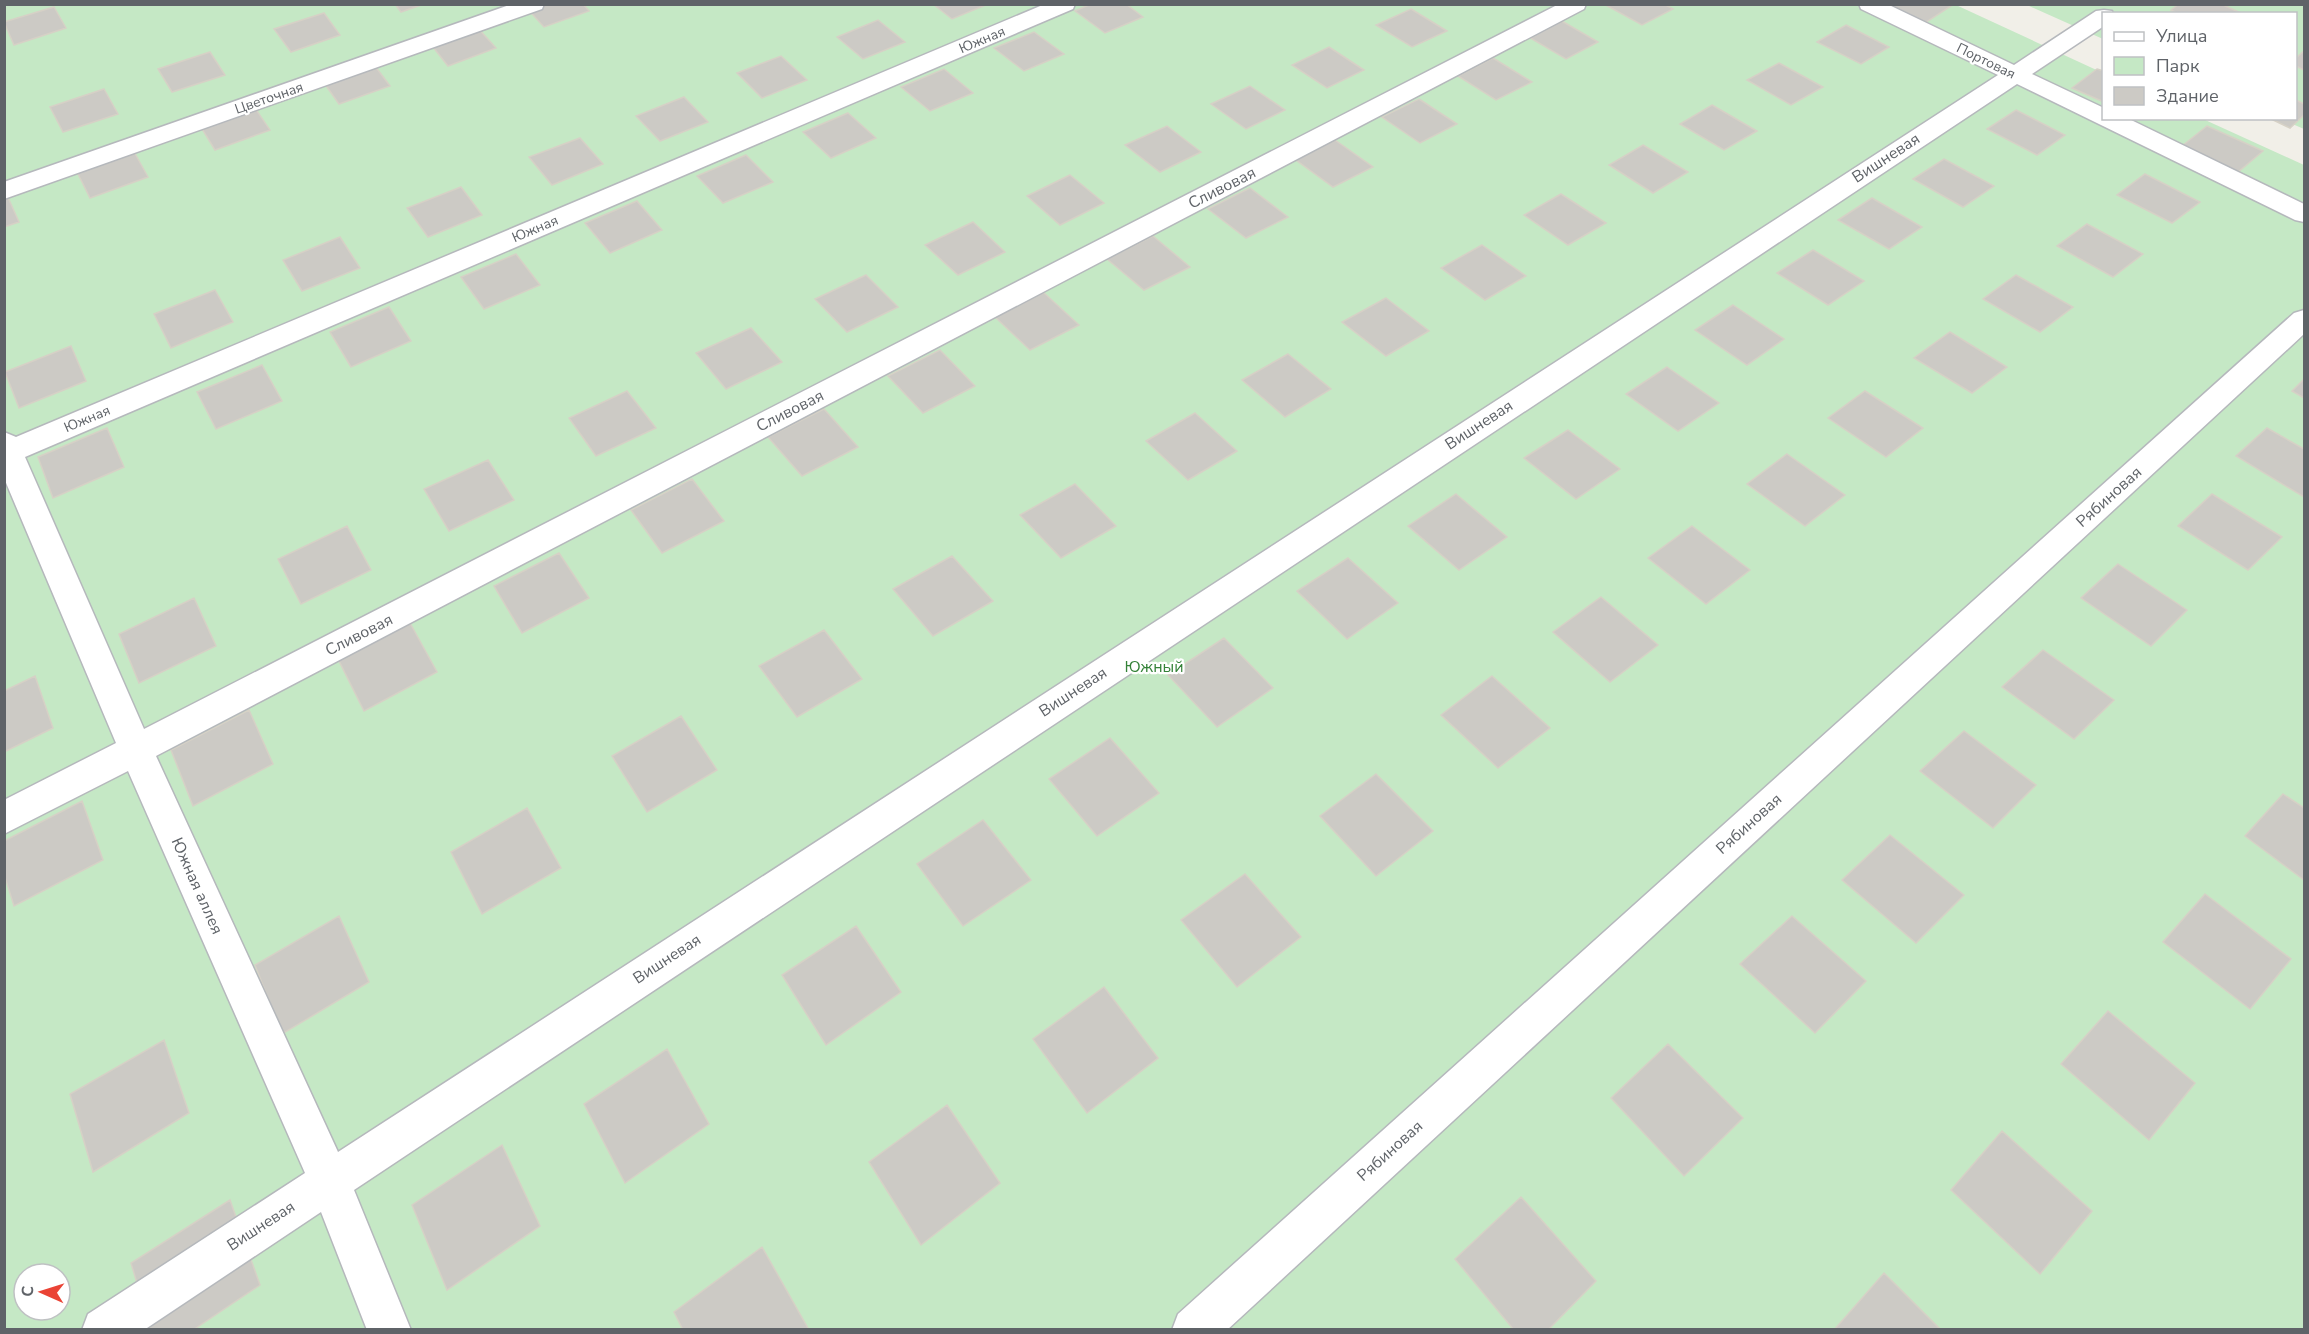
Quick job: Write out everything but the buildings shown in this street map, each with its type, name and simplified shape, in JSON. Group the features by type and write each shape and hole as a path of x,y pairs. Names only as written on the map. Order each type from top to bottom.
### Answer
{"street":[{"name":"Цветочная","path":"4,191 534,4"},
{"name":"Южная","path":"6,450 1065,4"},
{"name":"Сливовая","path":"4,818 1576,4"},
{"name":"Портовая","path":"1869,4 2102,117"},
{"name":"Вишневая","path":"104,1329 2102,17"},
{"name":"Портовая","path":"2109,120 2304,214"},
{"name":"Рябиновая","path":"1194,1329 2304,319"},
{"name":"Южная аллея","path":"6,450 136,750 330,1181 389,1329"}],"green space":[{"name":"Южный","path":"5,5 1956,5 2102,73 2102,120 2205,120 2304,165 2304,1329 5,1330"},
{"path":"2027,5 2304,5 2304,129 2283,120 2297,120 2297,12 2102,12 2102,39"}]}
